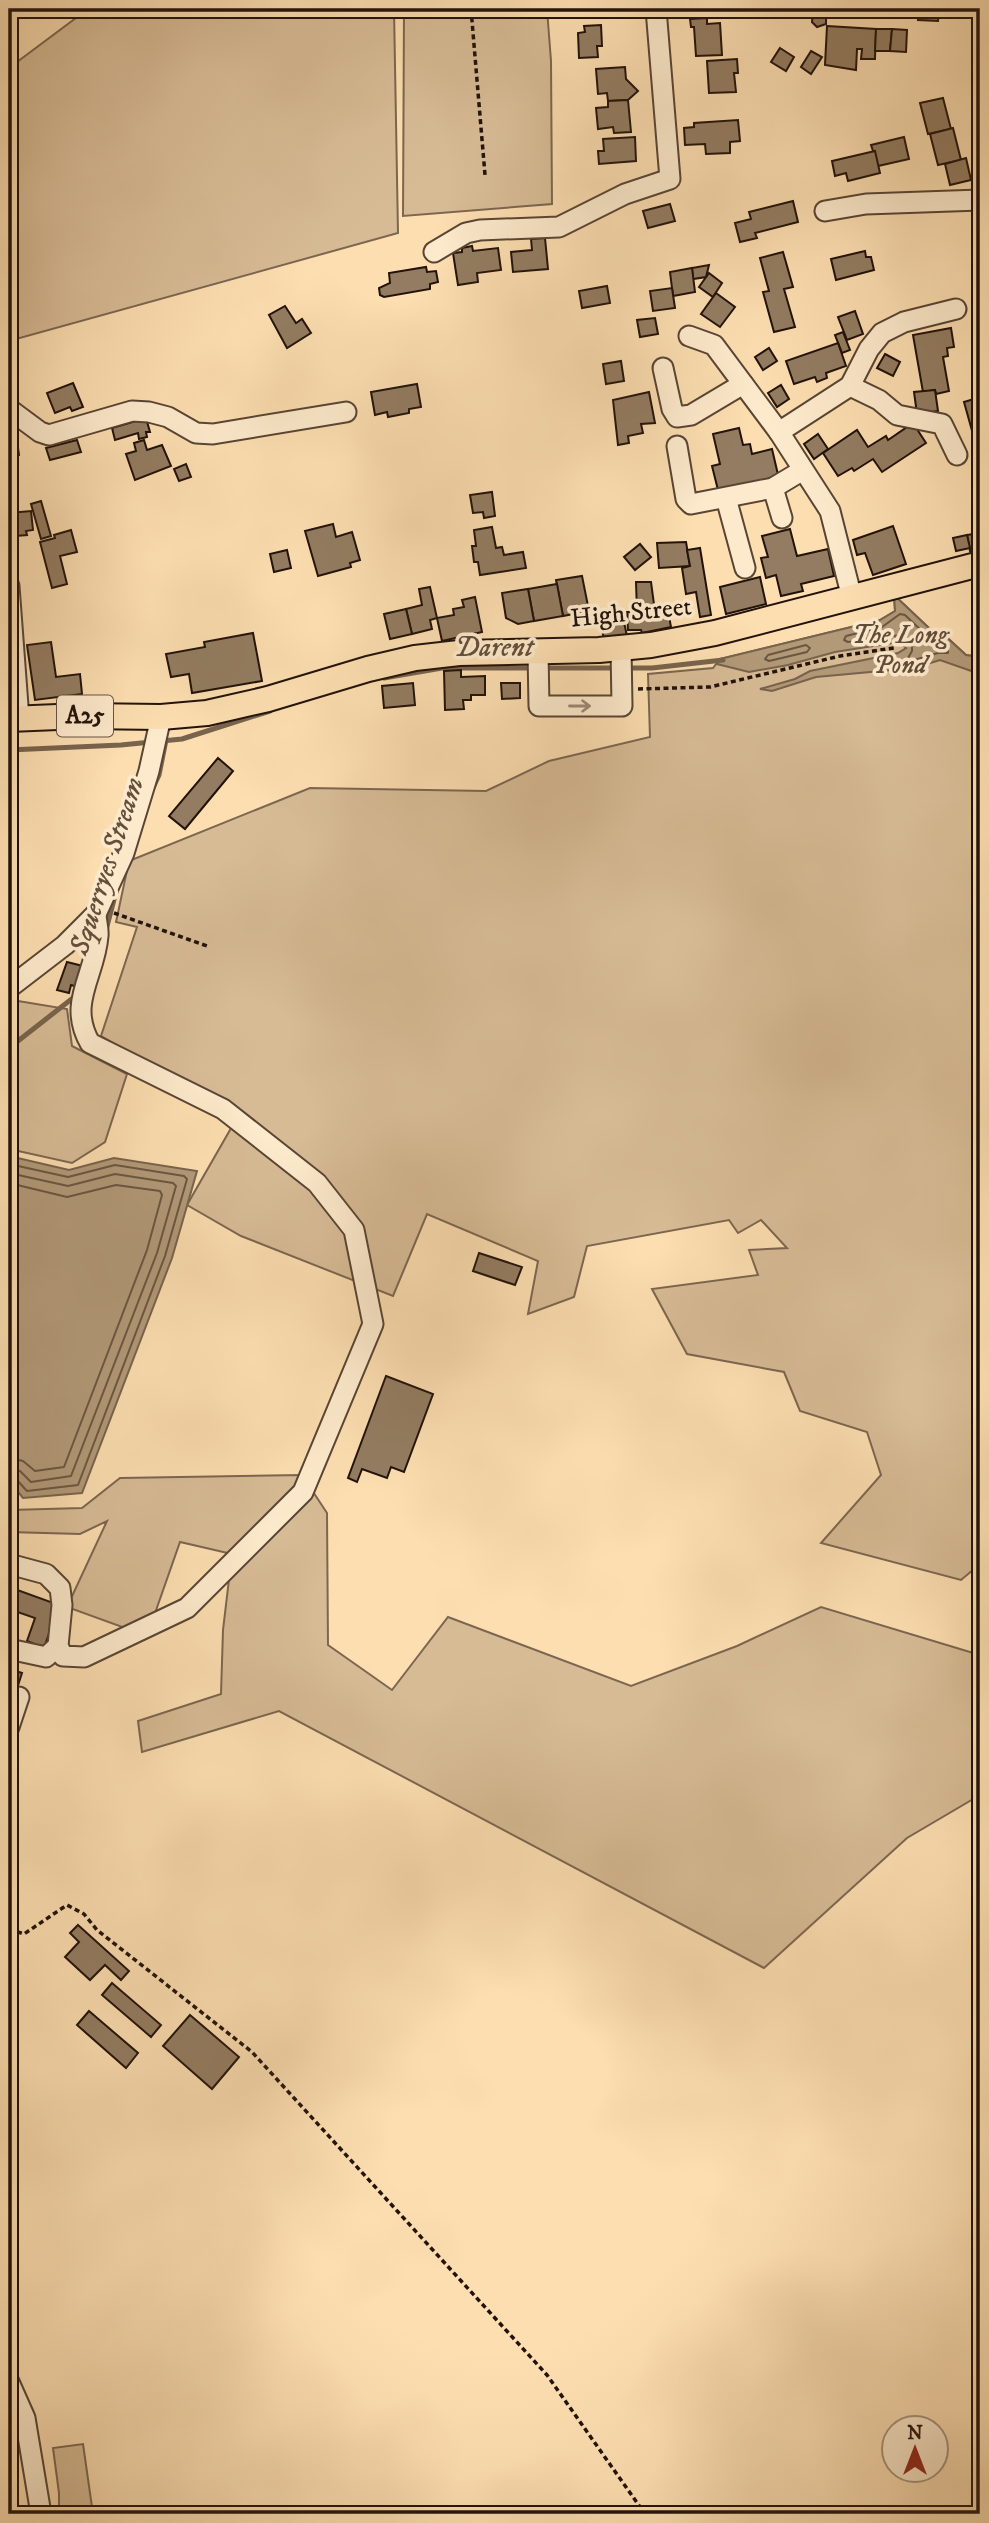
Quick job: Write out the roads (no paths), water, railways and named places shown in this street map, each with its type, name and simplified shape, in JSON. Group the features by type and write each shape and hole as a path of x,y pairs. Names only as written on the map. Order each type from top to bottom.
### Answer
{"main road":[{"name":"High Street","path":"160,723 268,699 415,658 459,653 538,664 622,670 651,645 715,633 980,564"},
{"name":"A25","path":"14,719 82,716 160,723"}],"street":[{"path":"433,252 466,233 480,230 559,227 625,194 670,179 656,9"},
{"path":"825,211 866,204 980,200"},
{"path":"779,432 850,386 869,349 882,333 904,322 956,309"},
{"path":"689,336 714,345 779,432 830,511 852,598"},
{"path":"663,368 672,409 677,417 691,415 743,384"},
{"path":"850,386 879,400 897,415 943,425 957,455"},
{"path":"9,409 40,432 49,435 132,411 168,417 196,433 214,434 346,412"},
{"path":"677,446 688,502 696,505 773,488 803,470"},
{"path":"773,488 782,518"},
{"path":"726,498 745,568"},
{"path":"9,586 14,719"},
{"path":"538,664 539,706 622,706 622,670"},
{"path":"9,988 65,945 97,911 124,853 160,723"},
{"path":"9,1564 46,1574 60,1588 62,1605 58,1646 63,1656 84,1657 187,1608 303,1492 373,1324 354,1230 317,1183 223,1109 90,1044 82,1030 79,1007 98,936 97,911"},
{"path":"9,1649 46,1657 58,1646"},
{"path":"9,1726 19,1697"},
{"path":"9,2382 24,2418 41,2514"}],"water":[{"path":"894,595 930,629 942,633 966,655 980,657 980,674 940,660 914,668 816,677 772,691 760,689 795,679 810,671 898,653 906,648 899,642 835,652 749,672 717,664 720,659 880,620 895,611"},
{"path":"9,1156 69,1170 114,1158 197,1171 172,1258 82,1493 23,1498 9,1481"}],"waterway":[{"name":"Darent","path":"544,668 652,668 723,660"},
{"name":"Darent","path":"384,678 442,668 534,668"},
{"name":"Darent","path":"9,750 121,745 182,739 270,711"},
{"name":"Squerryes Stream","path":"152,790 159,775 166,740"},
{"name":"Squerryes Stream","path":"106,930 117,888"},
{"name":"Squerryes Stream","path":"9,1048 78,994"}],"park label":[{"name":"The Long Pond","path":"900,650"}]}
